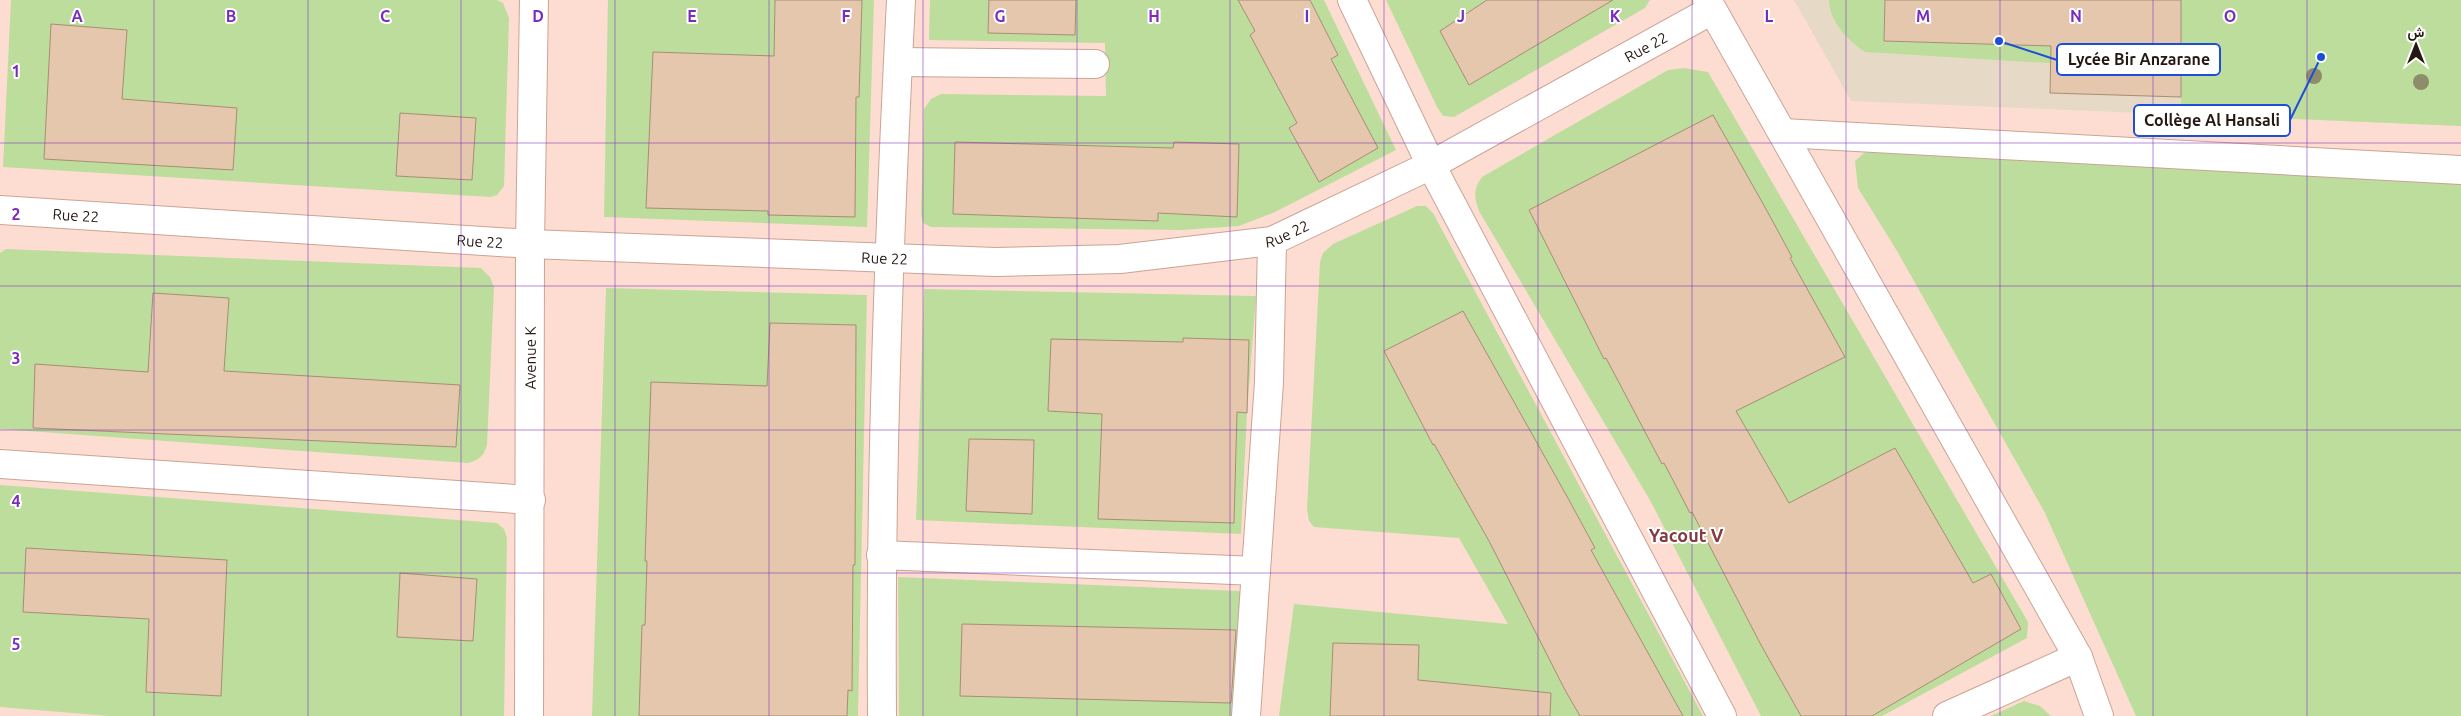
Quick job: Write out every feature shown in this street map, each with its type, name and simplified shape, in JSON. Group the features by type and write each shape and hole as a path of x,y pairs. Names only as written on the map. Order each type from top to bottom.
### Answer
{"street":[{"name":"Avenue K","path":"529,716 531,500 530,244 534,0"},
{"path":"882,716 881,555 889,258 901,0"},
{"path":"1352,0 1431,165 1722,716"},
{"name":"Rue 22","path":"0,210 530,244 995,262 1120,259 1272,241 1431,165 1709,5"},
{"path":"1709,5 2078,657 2099,716"},
{"path":"898,62 1095,64"},
{"path":"1783,133 2461,170"},
{"path":"1246,716 1269,382 1272,241"},
{"path":"0,464 531,500"},
{"path":"881,555 1256,571"},
{"path":"1947,716 2078,657"}],"shaded area":[{"path":"1794,0 2461,0 2461,126 1851,101"}],"green space":[{"path":"11,0 497,0 503,3 509,18 504,186 497,195 490,197 3,167"},
{"path":"608,0 874,0 867,227 604,217"},
{"path":"930,0 1324,0 1396,150 1275,212 1239,226 1182,230 931,227 923,223 921,214 924,109 931,99 941,94 1106,96 1105,43 929,40"},
{"path":"1386,0 1650,0 1645,8 1454,117 1443,116 1437,107"},
{"path":"1829,0 2461,0 2461,126 2181,114 2181,71 1865,52 1847,37 1836,23 1832,16"},
{"path":"1684,68 1708,72 2028,622 2027,638 1882,716 1761,716 1651,502 1477,206 1476,190 1482,177 1668,70"},
{"path":"1876,150 2461,182 2461,716 2136,716 2044,511 1897,251 1858,188 1855,161 1864,153"},
{"path":"1417,206 1426,206 1433,213 1703,716 1279,716 1294,604 1508,624 1459,538 1314,527 1309,521 1307,509 1320,262 1323,253 1333,244"},
{"path":"6,249 481,268 490,277 494,287 486,449 483,455 468,463 0,429 0,253"},
{"path":"606,288 867,295 858,716 592,716"},
{"path":"924,289 1256,296 1247,413 1241,534 916,520"},
{"path":"0,485 497,523 504,529 507,538 504,716 109,716 0,707"},
{"path":"898,577 1239,591 1247,600 1240,716 899,716"},
{"path":"2024,701 2040,706 2051,716 1991,716"}],"building":[{"path":"775,0 862,0 859,97 856,97 855,217 768,215 768,211 646,208 653,52 774,56"},
{"path":"989,0 1076,0 1075,35 988,33"},
{"path":"1238,0 1310,0 1338,55 1331,59 1378,148 1319,182 1289,128 1297,123 1250,35 1255,31"},
{"path":"1487,0 1613,0 1469,85 1440,31"},
{"path":"1885,0 2181,0 2181,97 2050,93 2051,46 1884,41"},
{"path":"51,24 127,30 122,99 237,108 233,170 44,159"},
{"path":"400,113 476,118 472,180 396,176"},
{"path":"1713,115 1766,209 1792,257 1790,258 1845,357 1736,411 1789,503 1895,448 1973,583 1991,574 2021,629 1872,716 1801,716 1761,645 1692,512 1690,513 1664,463 1662,464 1606,358 1604,359 1529,210"},
{"path":"955,142 1173,148 1174,142 1239,144 1237,217 1158,213 1158,221 953,214"},
{"path":"153,293 229,298 224,371 460,385 456,447 33,428 35,364 148,372"},
{"path":"1463,311 1569,500 1595,548 1591,550 1683,716 1580,716 1565,690 1489,541 1433,445 1384,351"},
{"path":"770,323 856,325 855,565 853,565 852,691 848,690 847,716 639,716 642,625 645,625 647,561 645,561 651,382 767,386"},
{"path":"1183,338 1249,340 1247,413 1237,412 1234,523 1098,519 1102,414 1048,411 1051,339 1183,342"},
{"path":"969,439 1034,440 1032,514 966,511"},
{"path":"26,548 227,560 221,696 146,692 149,619 23,612"},
{"path":"400,573 477,579 473,641 397,637"},
{"path":"962,624 1236,630 1231,703 960,696"},
{"path":"1333,643 1419,645 1418,680 1551,693 1550,716 1330,716"}],"place":[{"name":"Lycée Bir Anzarane","path":"1999,41"},
{"name":"Collège Al Hansali","path":"2321,57"}],"district":[{"name":"Yacout V","path":"1686,535"}]}
